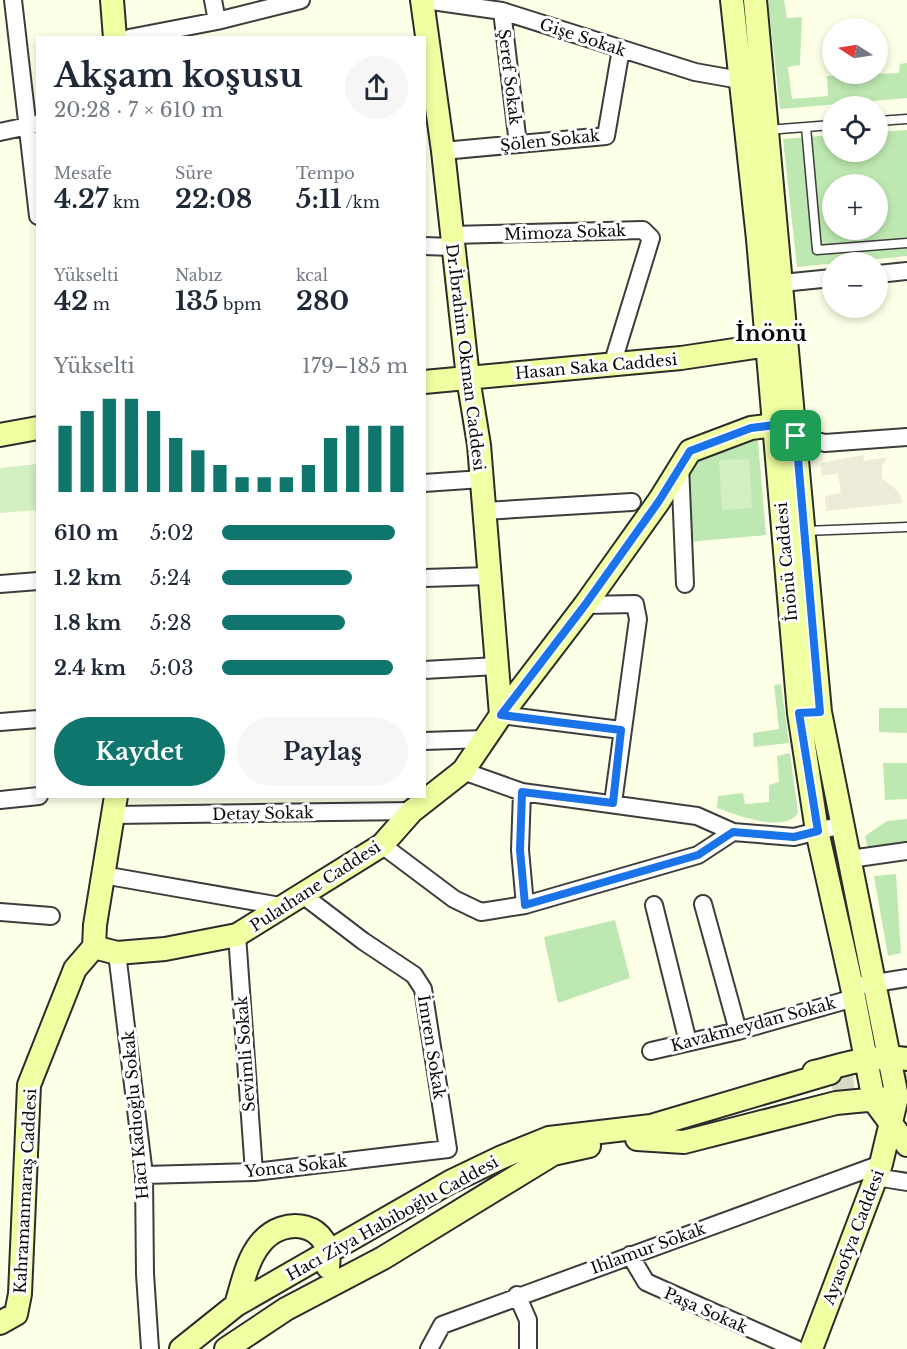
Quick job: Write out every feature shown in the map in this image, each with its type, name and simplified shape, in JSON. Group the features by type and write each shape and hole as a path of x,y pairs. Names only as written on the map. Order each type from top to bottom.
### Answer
{"street":[{"path":"13,0 33,124 36,179"},
{"path":"112,0 115,36"},
{"path":"213,0 218,21"},
{"path":"139,36 218,21 301,0"},
{"name":"Gişe Sokak","path":"423,0 501,5 621,49 695,72 740,80"},
{"name":"Dr.İbrahim Okman Caddesi","path":"423,0 426,36"},
{"name":"İnönü Caddesi","path":"732,0 740,80 756,132 782,283 776,344 775,425 810,712 850,859 866,1059 873,1101"},
{"name":"İnönü Caddesi","path":"755,0 756,132 776,344 796,436 805,531 810,712 818,831 860,989 898,1058 902,1097 892,1124"},
{"name":"Şeref Sokak","path":"501,5 518,144"},
{"name":"Dr.İbrahim Okman Caddesi","path":"426,39 429,78 443,152 468,378 482,478 501,715"},
{"name":"Şölen Sokak","path":"443,152 606,136 621,49"},
{"path":"0,132 33,124"},
{"name":"Mimoza Sokak","path":"452,241 643,230 651,238 612,365"},
{"path":"426,246 452,241"},
{"path":"888,273 907,271"},
{"path":"782,283 822,279"},
{"name":"Hasan Saka Caddesi","path":"426,382 612,365 776,344"},
{"path":"775,425 796,436 825,443 907,437"},
{"name":"Pulathane Caddesi","path":"94,947 117,953 165,949 237,935 382,845 412,811 464,771 501,715 585,605 659,501 690,451 751,428 775,425"},
{"path":"0,435 36,428"},
{"path":"680,464 685,584"},
{"path":"426,483 482,478"},
{"path":"484,511 632,502"},
{"path":"426,578 489,576"},
{"path":"0,584 36,581"},
{"path":"585,605 635,604 638,619 621,730 613,803"},
{"path":"426,670 497,666"},
{"path":"501,715 621,730"},
{"path":"0,722 36,719"},
{"path":"426,741 485,740"},
{"path":"464,771 522,792 697,816 733,832 794,837 842,825"},
{"path":"522,792 520,850 525,905"},
{"path":"0,800 36,796"},
{"path":"94,947 103,874 115,806"},
{"name":"Detay Sokak","path":"115,806 412,811"},
{"path":"382,845 454,899 481,912 525,905 698,855 733,832"},
{"path":"850,859 907,851"},
{"path":"103,874 295,901"},
{"name":"İmren Sokak","path":"295,901 363,941 414,975 423,989 440,1153"},
{"path":"703,904 738,1031"},
{"path":"654,905 688,1042"},
{"path":"0,912 51,916"},
{"name":"Sevimli Sokak","path":"237,935 254,1172"},
{"name":"Kahramanmaraş Caddesi","path":"8,1318 20,1294 29,1085 75,969 94,947"},
{"name":"Hacı Kadıoğlu Sokak","path":"117,953 144,1175 145,1275 150,1349"},
{"name":"Kavakmeydan Sokak","path":"651,1051 738,1031 860,989 907,978"},
{"path":"598,1131 658,1111 866,1059 898,1058"},
{"name":"Hacı Ziya Habiboğlu Caddesi","path":"181,1349 236,1305 330,1252 450,1177 549,1138 651,1125 831,1079 637,1139 553,1154 383,1258 286,1309 226,1349"},
{"path":"637,1139 684,1142 836,1103 902,1097"},
{"path":"873,1101 907,1145"},
{"name":"Ayasofya Caddesi","path":"811,1349 878,1171 892,1124"},
{"name":"Yonca Sokak","path":"144,1175 254,1172 440,1153"},
{"path":"878,1171 907,1182"},
{"name":"Ihlamur Sokak","path":"429,1349 442,1324 630,1255 878,1171"},
{"path":"236,1305 246,1272 261,1243 284,1227 309,1228 323,1236 330,1252 324,1289"},
{"name":"Paşa Sokak","path":"630,1255 646,1282 796,1349"},
{"path":"517,1295 528,1320 528,1349"}],"lane":[{"path":"888,120 907,119"},
{"path":"756,132 822,126"},
{"path":"806,127 817,250 907,243"},
{"path":"805,531 907,527"}],"green space":[{"path":"768,0 784,0 787,18 802,17 800,65 788,67 792,99 822,96 822,105 780,109"},
{"path":"907,63 907,98 888,100 888,96 828,96 827,84 888,84 888,73 899,73 900,64"},
{"path":"907,130 907,256 888,258 888,252 822,252 822,264 797,267 783,139 822,136 822,162 888,162 888,131"},
{"path":"743,437 758,441 766,535 688,542 686,479 693,462"},
{"path":"749,459 752,508 722,510 719,460"},
{"path":"36,464 36,510 0,513 0,468"},
{"path":"781,684 789,743 754,747 753,733 779,729 774,685"},
{"path":"879,708 907,708 907,733 879,732"},
{"path":"790,753 798,813 791,819 782,822 760,821 717,808 718,796 743,793 745,804 769,802 769,785 779,782 777,756"},
{"path":"883,763 907,763 907,799 885,800"},
{"path":"907,819 907,841 868,849 865,836 887,821"},
{"path":"896,874 901,953 888,956 874,876"},
{"path":"615,920 630,978 558,1003 544,937"}],"shaded area":[{"path":"863,455 864,461 888,457 882,466 882,478 900,493 902,503 826,511 825,496 841,493 838,473 822,476 820,463"}],"tunnel":[{"path":"832,1085 881,1080 907,1084"}],"district":[{"name":"İnönü","path":"771,333"}],"route":[{"path":"775,425 796,436 820,712 799,713 818,831 794,837 733,832 698,855 525,905 520,850 522,792 613,803 621,730 501,715 585,605 659,501 690,451 751,428 775,425"}]}
